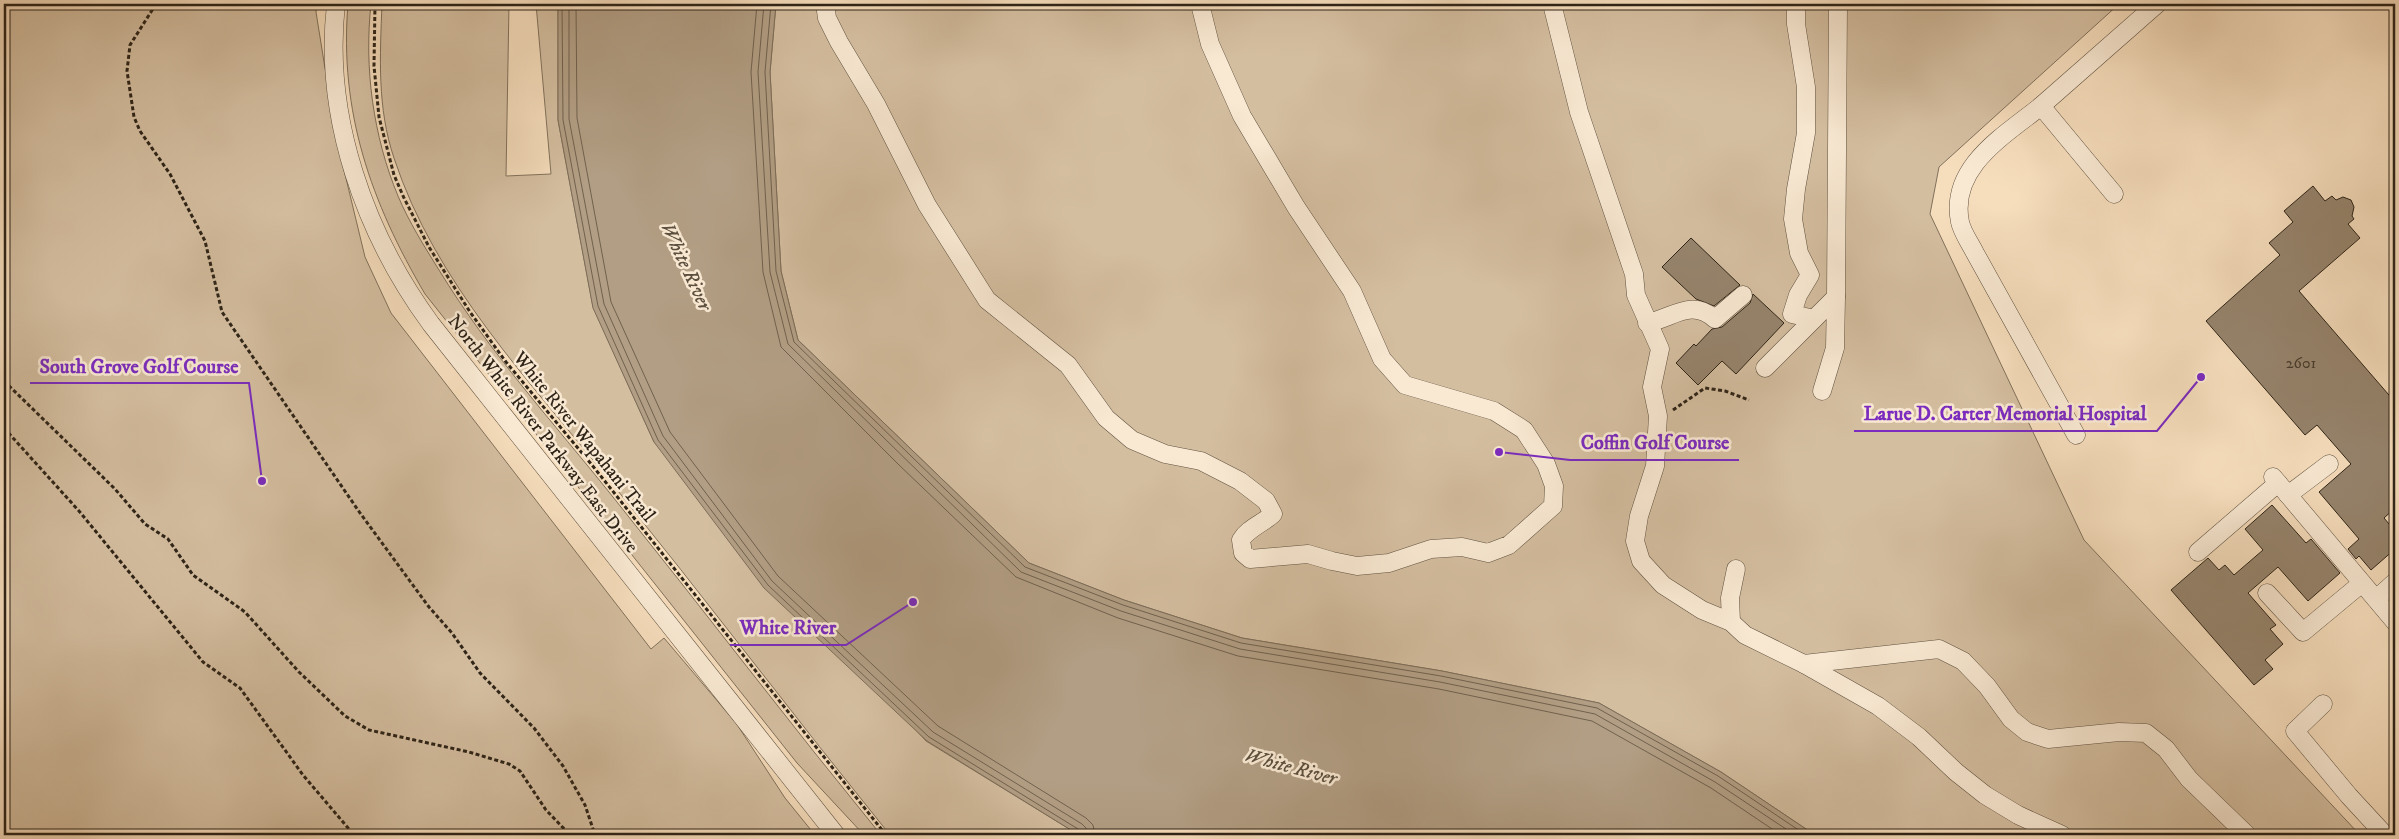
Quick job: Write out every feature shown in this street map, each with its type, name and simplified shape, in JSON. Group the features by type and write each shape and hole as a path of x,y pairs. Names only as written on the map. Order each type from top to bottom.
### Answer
{"street":[{"name":"North White River Parkway East Drive","path":"336,4 335,52 345,138 368,214 400,278 437,332 836,835"},
{"path":"825,4 827,18 839,42 876,104 927,205 987,300 1068,365 1106,418 1132,440 1165,454 1202,461 1240,481 1266,501 1273,514 1264,523 1246,531 1241,540 1243,553 1250,559 1308,554 1357,566 1389,563 1431,549 1462,547 1488,552 1509,545 1552,506 1554,486 1546,464 1524,430 1494,411 1405,385 1382,359 1352,291 1296,206 1242,116 1210,44 1200,4"},
{"path":"1552,4 1579,112 1634,274 1636,296 1660,349 1652,387 1658,416 1654,466 1635,541 1641,561 1663,585 1702,610 1731,622 1745,635 1804,664 1878,706 1920,736 1956,772 1984,795 2018,815 2062,835"},
{"path":"1796,4 1796,24 1806,86 1806,133 1796,189 1793,219 1799,253 1810,275 1798,295 1792,314 1814,319"},
{"path":"1822,390 1835,348 1838,4"},
{"path":"2076,435 1960,223 1958,194 1967,174 1982,153 2041,106 2157,4"},
{"path":"2041,106 2114,194"},
{"path":"1647,323 1685,309 1705,310 1715,319 1743,295"},
{"path":"1765,368 1836,297"},
{"path":"2198,552 2280,485 2329,464"},
{"path":"2280,485 2395,622"},
{"path":"1731,622 1730,598 1736,569"},
{"path":"2376,599 2395,582"},
{"path":"2267,593 2303,632 2362,583"},
{"path":"1702,610 1730,598"},
{"path":"1804,664 1939,649 1963,661 1987,686 2011,719 2027,732 2048,739 2119,732 2146,733 2166,749 2189,779 2247,835"},
{"path":"2323,704 2294,731 2385,835"}],"path":[{"path":"156,4 130,45 127,71 134,117 140,131 179,190 205,241 222,312 360,513 429,607 452,633 480,673 534,728 564,766 585,805 596,835"},
{"name":"White River Wapahani Trail","path":"375,4 374,66 381,126 400,190 429,247 470,312 506,362 592,465 886,835"},
{"path":"4,380 115,490 145,524 168,539 193,576 245,612 299,672 345,716 369,730 469,752 509,764 520,771 546,810 570,835"},
{"path":"1658,416 1669,412 1705,388 1725,391 1749,400"},
{"path":"4,428 79,511 203,662 240,688 303,775 354,835"}],"shaded area":[{"path":"4,4 317,4 316,12 336,137 365,257 391,313 651,649 664,638 736,723 785,798 815,835 4,835"},
{"path":"348,4 371,4 369,28 370,77 372,101 382,150 389,173 407,215 458,300 522,386 613,497 881,835 864,835 797,763 425,294 389,225 363,155 354,119 349,82 347,44"},
{"path":"382,4 509,4 506,176 551,174 536,4 558,4 558,120 593,307 654,442 926,741 1079,835 890,835 645,525 517,367 459,288 434,247 412,204 394,158 382,101"},
{"path":"776,4 2119,4 1939,167 1930,214 2084,540 2360,835 1815,835 1721,772 1599,703 1442,671 1242,638 1124,600 1029,563 798,340 781,271 770,72"}],"water":[{"path":"558,4 776,4 770,72 781,271 798,340 1029,563 1124,600 1242,638 1442,671 1599,703 1721,772 1815,835 1079,835 927,741 764,588 654,442 593,308 558,120"}],"building":[{"path":"2313,186 2325,201 2332,196 2336,200 2343,197 2351,200 2354,207 2352,216 2354,219 2348,224 2360,238 2299,291 2395,402 2395,508 2384,518 2395,531 2395,549 2371,570 2359,556 2356,559 2348,549 2359,539 2319,492 2351,464 2317,425 2305,435 2206,321 2280,255 2269,243 2293,222 2284,211"},
{"path":"1691,238 1740,285 1714,306 1696,299 1662,267"},
{"path":"1753,294 1784,323 1736,374 1722,361 1698,385 1676,363 1712,329 1722,327 1750,303"},
{"path":"2272,505 2306,543 2311,539 2340,573 2308,601 2278,567 2248,593 2276,625 2270,629 2283,644 2265,660 2273,669 2254,685 2171,590 2208,558 2219,570 2225,565 2234,575 2263,550 2245,529"}],"place":[{"name":"Larue D. Carter Memorial Hospital","path":"2201,377"},
{"name":"Coffin Golf Course","path":"1499,452"},
{"name":"South Grove Golf Course","path":"262,481"},
{"name":"White River","path":"913,602"}]}
